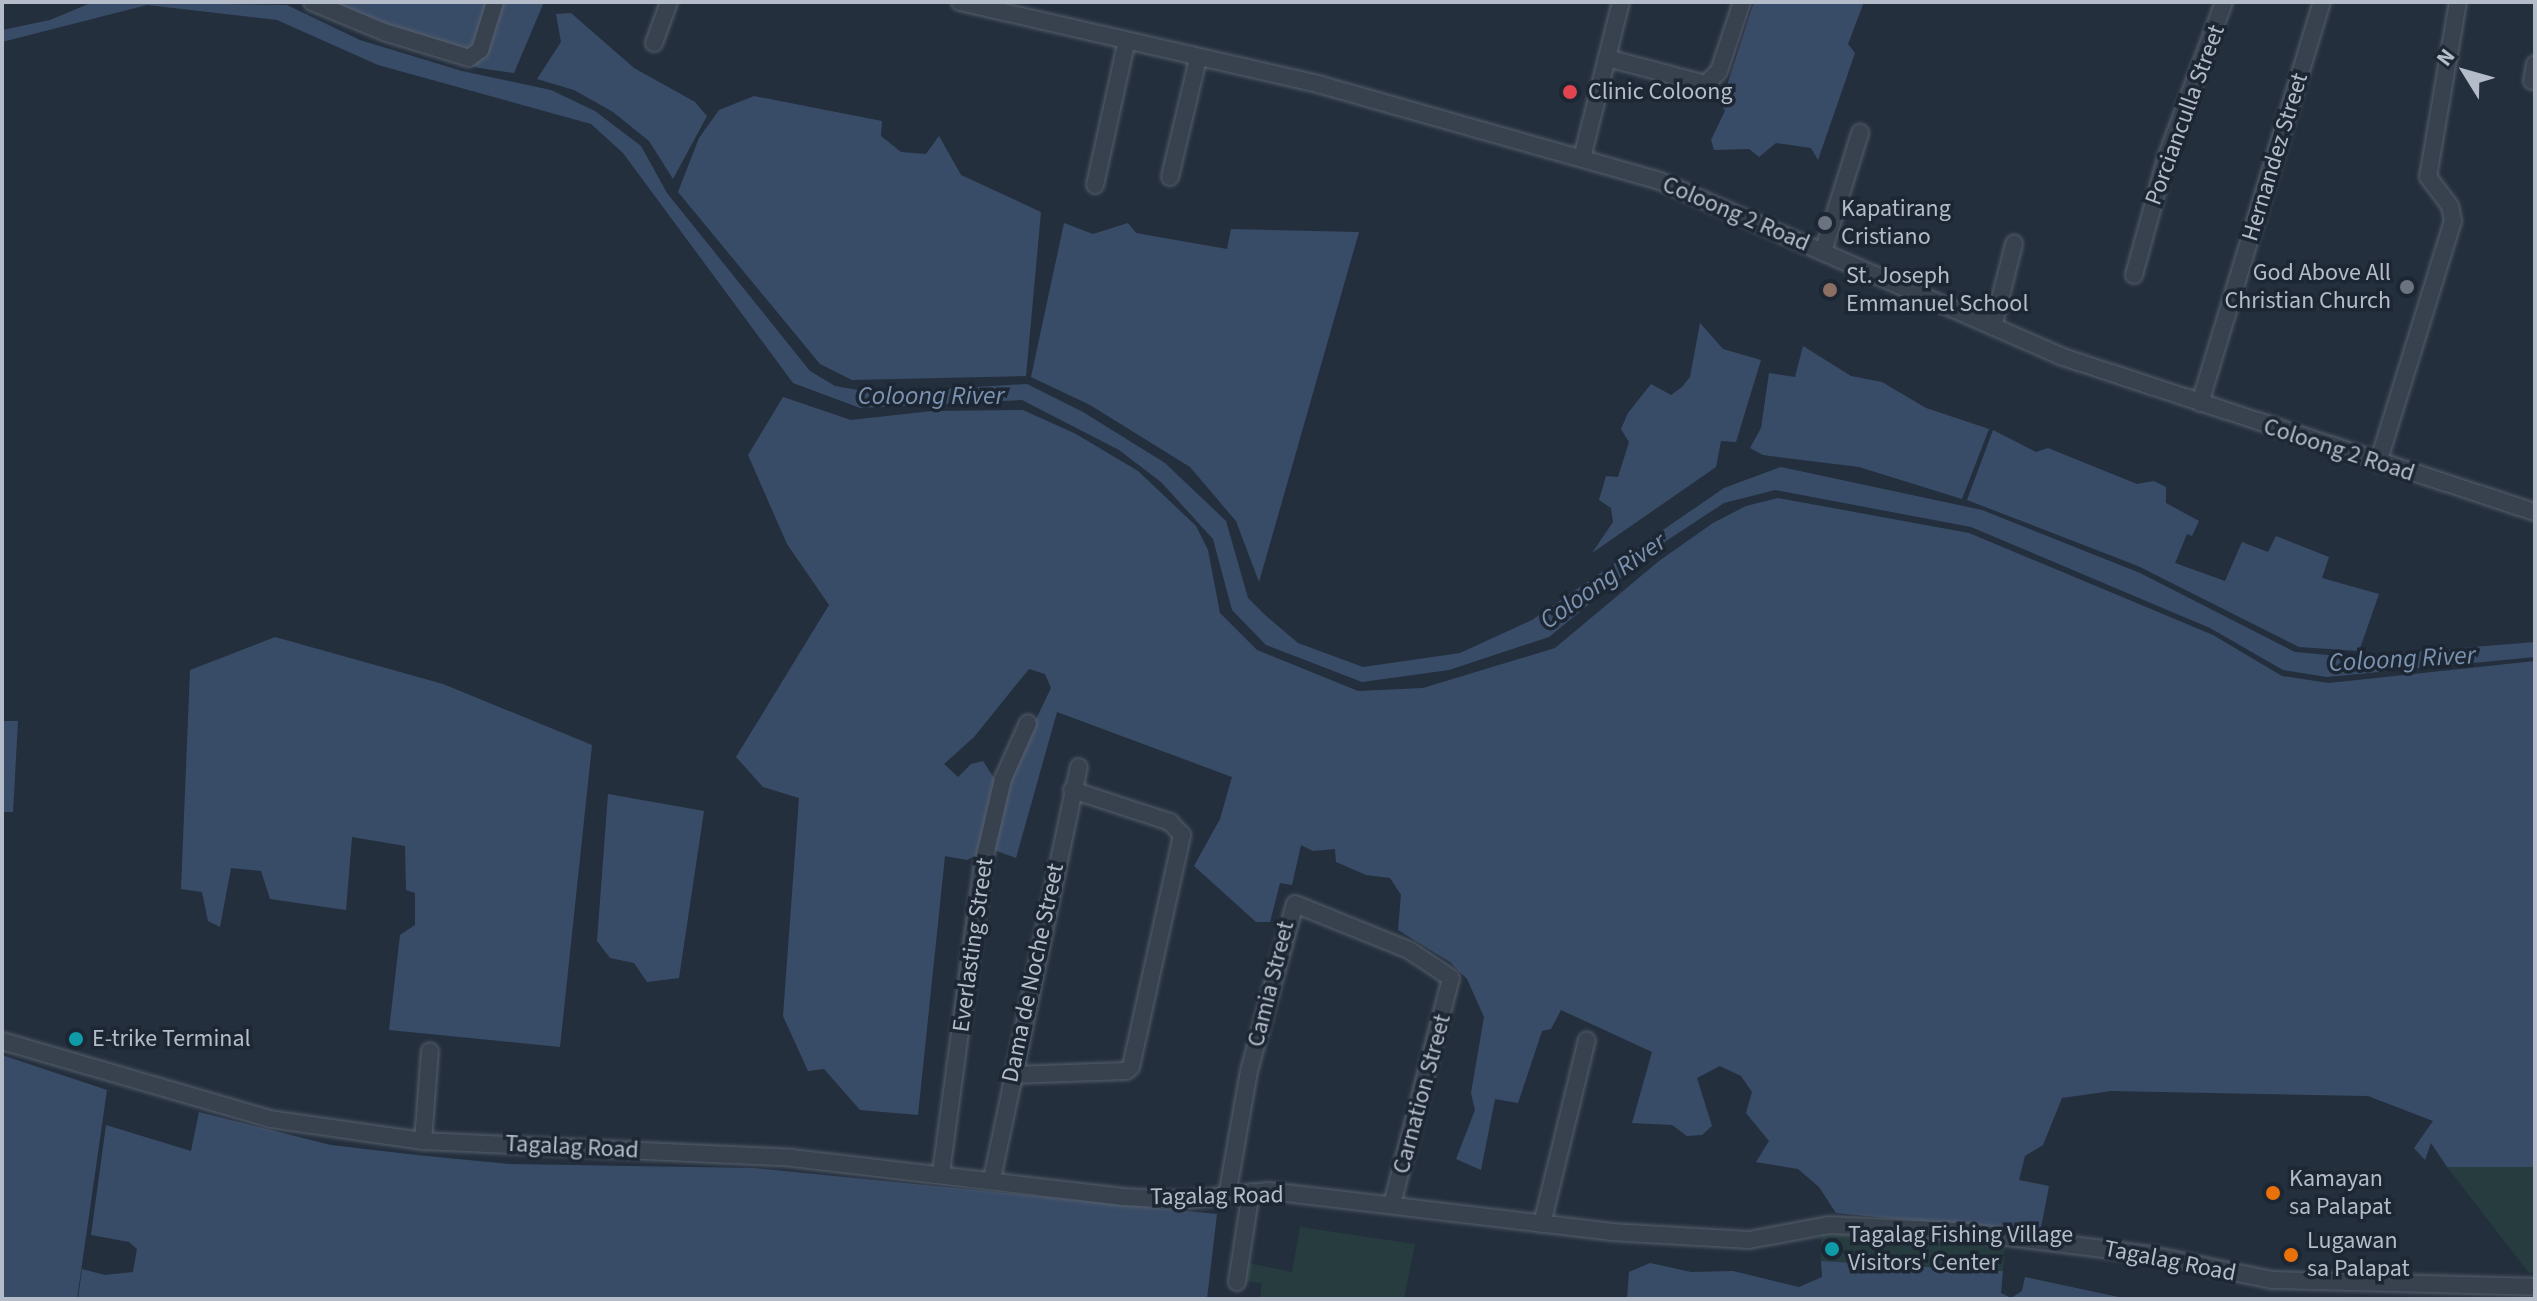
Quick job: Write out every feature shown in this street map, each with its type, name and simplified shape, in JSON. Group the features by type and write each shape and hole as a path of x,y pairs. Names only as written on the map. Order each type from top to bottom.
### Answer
{"street":[{"path":"312,2 384,32 469,58 480,50 495,2"},
{"path":"654,43 669,2"},
{"name":"Coloong 2 Road","path":"960,2 987,5 1126,44 1321,85 1660,181 2060,356 2378,463 2534,507"},
{"path":"1582,158 1621,2"},
{"path":"1607,58 1706,84 1719,71 1742,2"},
{"name":"Porcianculla Street","path":"2134,275 2166,158 2224,2"},
{"name":"Hernandez Street","path":"2200,403 2322,2"},
{"path":"2378,463 2453,221 2450,206 2428,177 2458,2"},
{"path":"1095,185 1126,44"},
{"path":"1170,177 1198,59"},
{"path":"2532,81 2535,64"},
{"path":"1823,252 1860,133"},
{"path":"1993,327 2014,244"},
{"name":"Everlasting Street","path":"941,1173 982,869 1003,779 1028,723"},
{"name":"Dama de Noche Street","path":"992,1179 1011,1075 1079,767"},
{"path":"1011,1075 1126,1071 1131,1067 1182,835 1170,822 1072,790"},
{"name":"Camia Street","path":"1227,1196 1249,1071 1292,905 1409,950 1447,972 1452,985"},
{"name":"Carnation Street","path":"1392,1204 1452,985"},
{"path":"1542,1224 1587,1040"},
{"name":"Tagalag Road","path":"2,1041 270,1119 423,1141 792,1158 992,1179 1122,1197 1187,1200 1251,1192 1392,1204 1542,1224 1749,1240 1829,1225 1959,1231 2138,1252 2272,1280 2535,1287"},
{"path":"423,1141 430,1051"},
{"path":"1237,1282 1251,1192"}],"green space":[{"path":"2447,1167 2535,1167 2535,1273 2529,1273"},
{"path":"1300,1227 1415,1244 1404,1299 1260,1299 1262,1283 1242,1281 1244,1262 1292,1272"},
{"path":"1821,1233 2005,1242 2003,1271 1821,1261"}],"water":[{"name":"Coloong River","path":"93,2 287,5 360,40 462,71 551,90 595,111 641,146 667,193 810,371 835,386 875,393 1027,384 1083,412 1165,463 1226,521 1248,598 1265,615 1298,643 1363,667 1460,653 1532,620 1724,488 1781,467 1982,510 2140,573 2295,652 2350,657 2535,642 2535,657 2327,677 2283,670 2210,628 1971,527 1775,490 1724,503 1666,541 1549,637 1449,670 1362,682 1266,645 1232,610 1213,539 1161,482 1119,450 1022,400 860,408 793,383 623,153 591,124 378,65 277,20 147,5 2,42 2,30 50,20"},
{"path":"301,2 544,2 514,73 479,68 368,34"},
{"path":"1754,2 1864,2 1848,44 1855,53 1818,160 1811,148 1776,143 1759,157 1749,149 1714,150 1711,140 1725,111 1721,104"},
{"path":"571,13 634,68 695,102 707,116 673,179 649,141 613,112 574,90 537,79 561,42 556,14"},
{"path":"754,96 882,121 881,136 901,152 926,154 939,136 961,175 1041,212 1026,376 852,380 820,364 678,192 699,138 719,110"},
{"path":"1064,223 1093,234 1128,223 1136,233 1227,249 1231,229 1359,232 1259,582 1236,521 1190,467 1090,405 1031,377"},
{"path":"1700,323 1723,349 1761,360 1736,442 1721,441 1716,467 1592,553 1613,522 1611,508 1599,500 1606,476 1618,477 1629,442 1621,429 1628,413 1651,384 1671,395 1690,377"},
{"path":"1803,346 1851,376 1882,382 1926,408 1989,429 1962,499 1859,467 1763,455 1750,448 1761,428 1769,373 1795,377"},
{"path":"783,397 851,420 932,411 1023,410 1076,434 1138,471 1196,526 1208,550 1220,613 1257,650 1358,691 1423,688 1555,648 1659,561 1713,523 1746,506 1778,498 1969,533 2213,635 2282,676 2329,683 2535,661 2535,1167 2447,1167 2431,1143 2425,1160 2414,1148 2433,1121 2368,1096 2111,1091 2062,1098 2043,1145 2025,1156 2019,1180 2049,1186 2040,1233 1836,1213 1819,1187 1798,1169 1756,1162 1769,1141 1746,1113 1752,1092 1741,1076 1720,1066 1697,1078 1712,1126 1702,1135 1687,1136 1672,1125 1632,1123 1652,1052 1561,1010 1551,1029 1542,1031 1518,1103 1495,1099 1481,1170 1456,1159 1475,1110 1471,1093 1484,1017 1467,979 1450,962 1398,930 1401,895 1390,878 1366,875 1336,862 1335,849 1313,851 1301,845 1292,885 1280,883 1270,922 1256,922 1194,866 1220,819 1232,777 1057,712 1016,858 991,849 1015,763 1051,688 1045,674 1029,669 974,737 944,764 958,777 971,764 983,761 996,781 977,855 967,860 945,856 918,1115 860,1110 824,1069 808,1071 783,1016 799,798 763,787 736,757 829,605 787,544 748,455"},
{"path":"1993,430 2036,452 2048,448 2137,484 2154,481 2166,487 2166,503 2199,521 2192,536 2187,534 2175,563 2225,581 2242,542 2268,552 2276,536 2329,557 2322,578 2379,594 2359,651 2299,647 2138,566 1967,500"},
{"path":"275,637 443,684 592,745 560,1047 389,1030 400,935 415,925 415,893 406,890 405,846 352,837 346,910 270,899 261,871 231,868 220,927 208,921 202,892 181,889 190,670"},
{"path":"2,721 18,721 13,812 2,812"},
{"path":"608,794 704,811 679,978 647,982 634,963 610,958 597,941"},
{"path":"2,1055 107,1090 77,1299 2,1299"},
{"path":"199,1112 331,1145 417,1155 509,1164 754,1168 1217,1214 1207,1299 78,1299 82,1269 105,1275 133,1272 137,1249 129,1242 91,1235 106,1125 191,1151"},
{"path":"1821,1261 2003,1271 2001,1293 2011,1298 2022,1291 2025,1277 2128,1299 1627,1299 1629,1272 1650,1263 1691,1272 1733,1271 1799,1287 1822,1277"}],"place":[{"name":"Clinic Coloong","path":"1570,92"},
{"name":"Kapatirang Cristiano","path":"1825,223"},
{"name":"God Above All Christian Church","path":"2407,287"},
{"name":"St. Joseph Emmanuel School","path":"1830,290"},
{"name":"E-trike Terminal","path":"76,1039"},
{"name":"Kamayan sa Palapat","path":"2273,1193"},
{"name":"Tagalag Fishing Village Visitors' Center","path":"1832,1249"},
{"name":"Lugawan sa Palapat","path":"2291,1255"}]}
